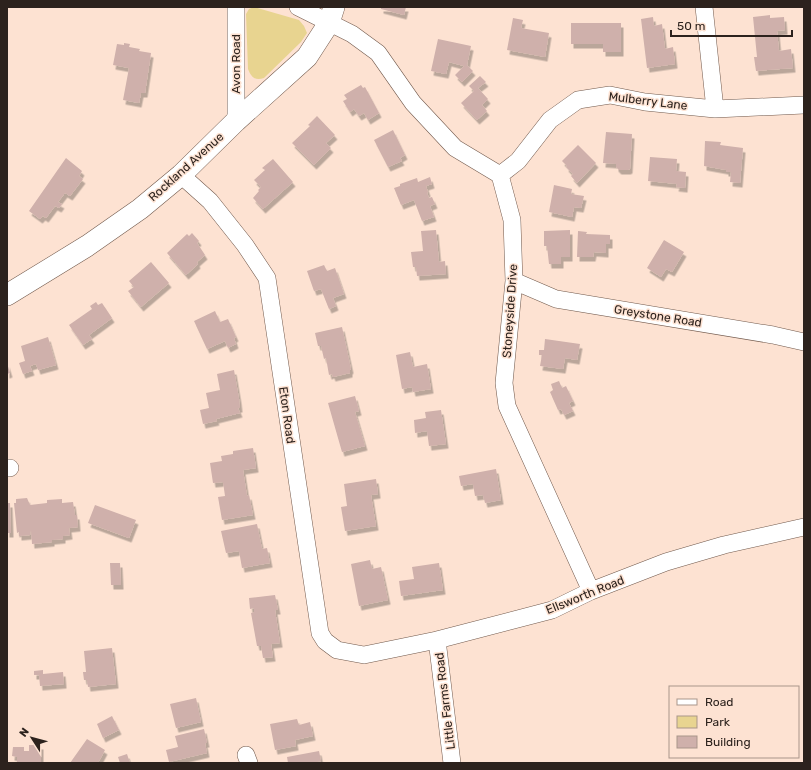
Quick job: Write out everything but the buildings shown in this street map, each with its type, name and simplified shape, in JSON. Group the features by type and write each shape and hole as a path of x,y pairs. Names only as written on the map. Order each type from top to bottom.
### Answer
{"street":[{"name":"Avon Road","path":"236,7 236,121"},
{"path":"298,7 331,15 352,34 378,53 413,103 455,148 500,175"},
{"path":"704,7 715,109"},
{"name":"Rockland Avenue","path":"7,294 87,246 140,209 181,175 236,121 306,57 331,15"},
{"name":"Mulberry Lane","path":"500,175 518,161 550,120 578,100 610,95 645,102 715,109 804,105"},
{"name":"Eton Road","path":"181,175 210,201 245,245 267,278 320,633 325,641 337,650 364,655"},
{"name":"Stoneyside Drive","path":"500,175 512,220 514,281 504,383 507,406 592,592"},
{"name":"Greystone Road","path":"514,281 556,299 773,335 804,342"},
{"name":"Ellsworth Road","path":"364,655 437,640 552,610 666,562 724,545 804,527"},
{"name":"Little Farms Road","path":"437,640 452,763"}],"green space":[{"path":"254,7 299,20 307,33 301,42 264,78 261,79 254,78 248,69 246,14 249,9"}]}
